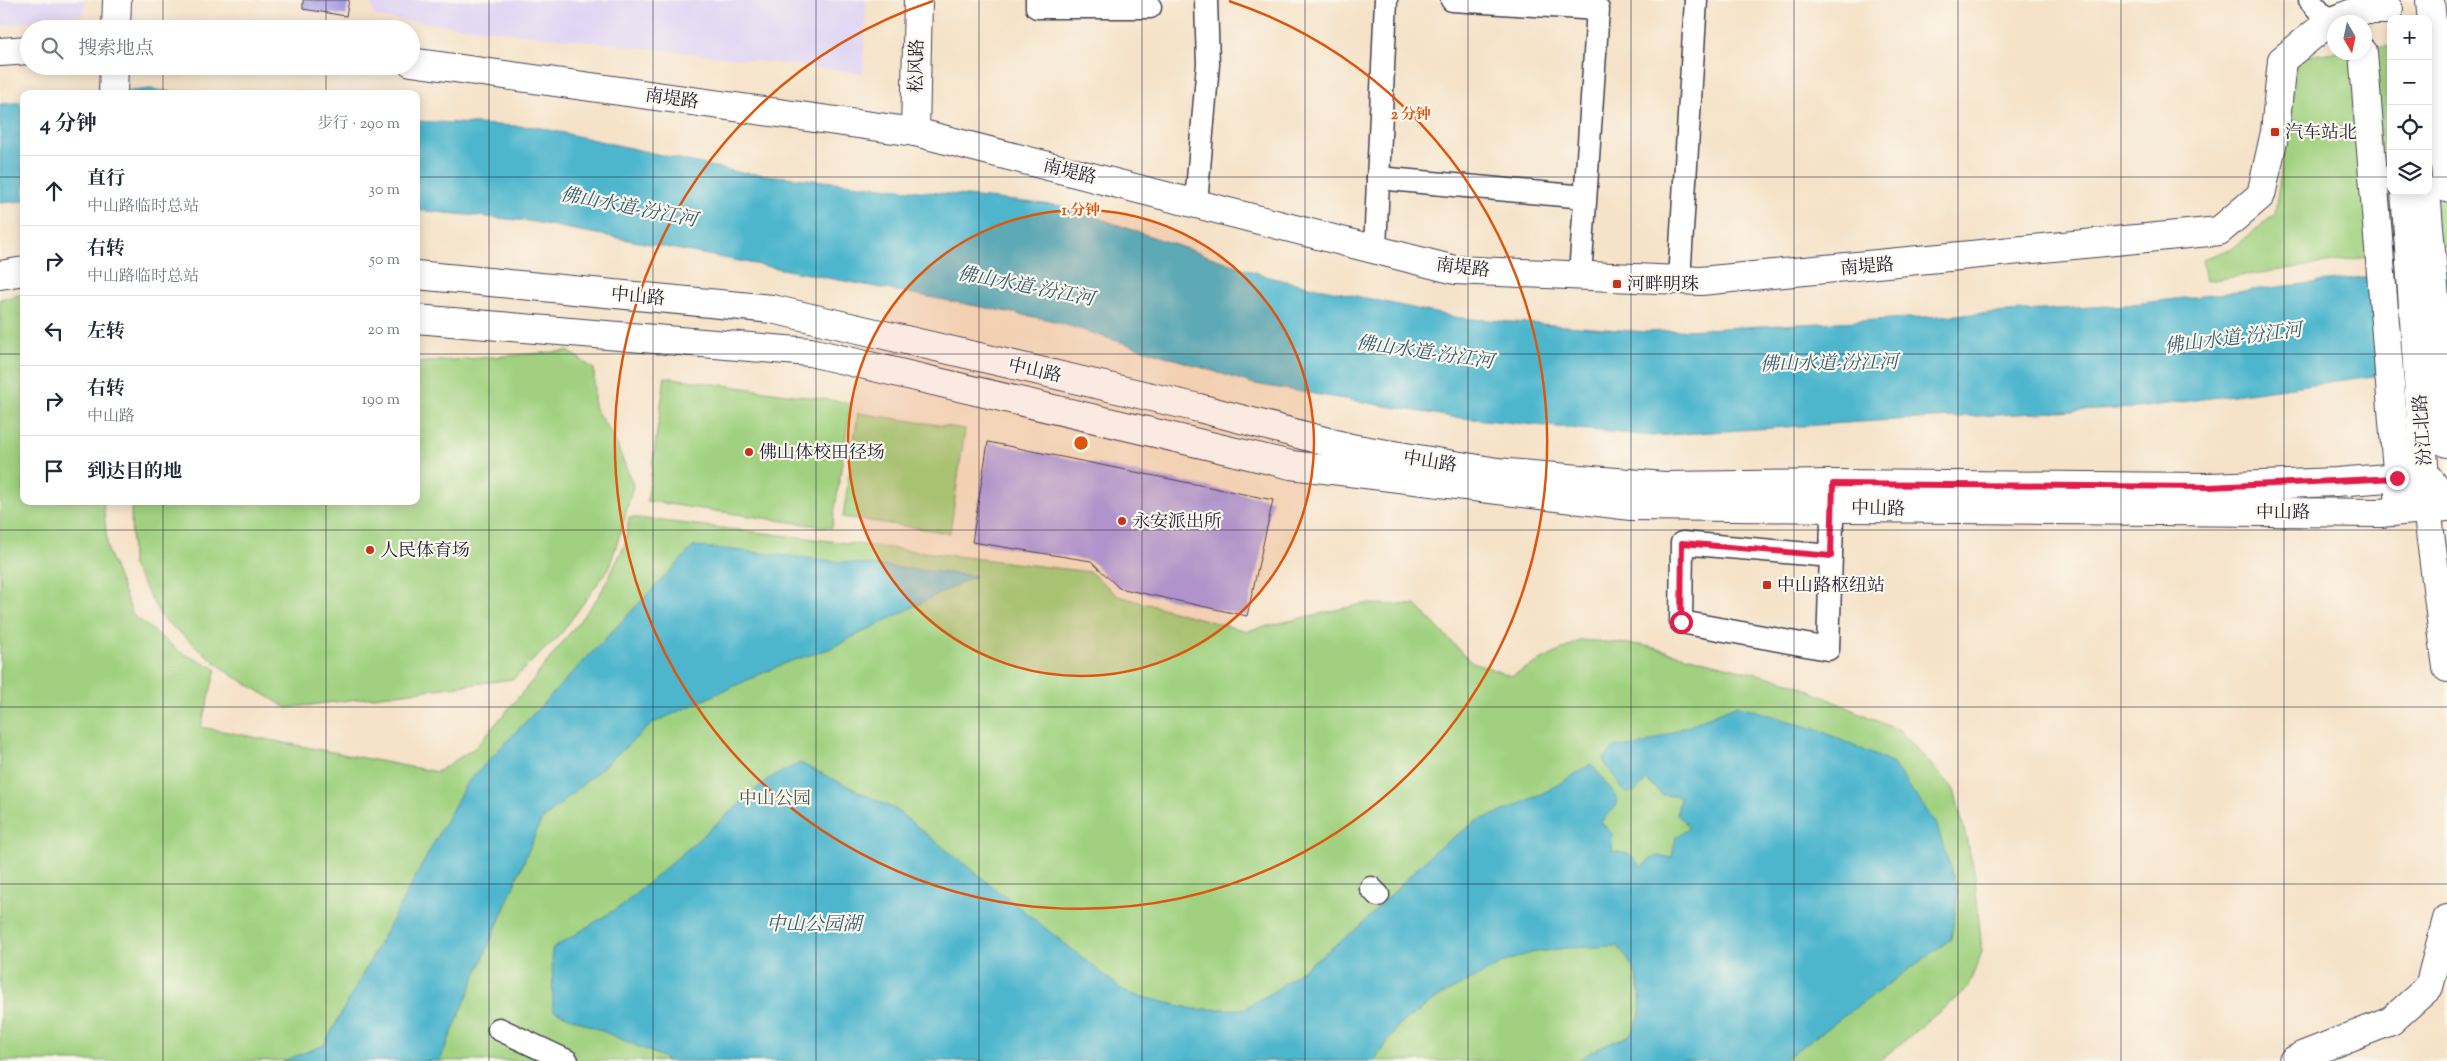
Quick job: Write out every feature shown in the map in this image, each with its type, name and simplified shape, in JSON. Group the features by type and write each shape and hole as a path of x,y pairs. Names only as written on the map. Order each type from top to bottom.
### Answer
{"street":[{"path":"116,20 117,0"},
{"name":"松风路","path":"915,132 918,0"},
{"path":"1037,0 1037,7 1150,7"},
{"path":"1196,203 1208,64 1206,0"},
{"path":"1375,249 1386,0"},
{"path":"1452,0 1598,9 1580,276"},
{"path":"1679,280 1696,0"},
{"path":"2310,0 2327,20"},
{"path":"2430,0 2447,188"},
{"name":"南堤路","path":"2360,11 2398,12"},
{"name":"南堤路","path":"420,63 915,132 1455,270 1679,280 1720,280 2219,231 2261,195 2275,132 2282,60 2327,24"},
{"path":"0,52 20,51"},
{"path":"2363,60 2401,511"},
{"path":"114,75 114,90"},
{"path":"1378,178 1585,197"},
{"name":"汾江北路","path":"2405,195 2426,475 2440,506 2447,668"},
{"name":"汾江北路","path":"2426,195 2447,443"},
{"path":"0,275 20,272"},
{"name":"中山路","path":"420,275 772,309 1199,408 1351,448 1497,472 1664,486 1833,496 2289,513 2401,511 2440,506"},
{"name":"中山路","path":"420,319 810,352 1291,465 1631,506 1833,496 2209,487 2426,475"},
{"path":"1831,556 1682,543 1681,622 1828,649 1833,496"},
{"path":"2293,1061 2391,1021 2429,987 2447,919"},
{"path":"498,1029 567,1061"}],"shaded area":[{"path":"0,0 86,0 83,14 42,20 20,20 20,23 0,26"},
{"path":"370,0 866,0 863,73 420,22 420,20 375,17"}],"green space":[{"path":"2447,40 2447,245 2206,281 2202,259 2233,248 2275,214 2297,57 2327,53 2327,60 2372,60 2372,48 2387,46 2387,195 2432,195 2432,42"},
{"name":"中山公园","path":"20,295 20,505 103,505 108,552 133,615 180,652 216,669 201,727 437,772 476,747 533,680 599,596 625,545 629,517 1090,572 1118,596 1246,631 1362,604 1416,605 1470,661 1511,676 1581,640 1642,645 1793,683 1900,731 1954,789 1974,870 1982,952 1967,989 1879,1061 0,1061 0,299"},
{"path":"568,351 594,369 594,407 614,438 633,485 609,568 560,635 513,679 287,708 227,672 162,618 132,565 131,505 420,505 420,363"},
{"name":"佛山体校田径场","path":"665,377 851,403 832,528 647,501"},
{"path":"858,413 965,429 950,533 843,517"}],"water":[{"path":"20,102 20,201 0,203 0,104"},
{"name":"佛山水道-汾江河","path":"420,121 537,127 737,172 1063,206 1272,278 1459,318 1647,332 2125,305 2447,267 2447,366 2137,408 1876,421 1652,436 1452,417 1254,384 1050,320 528,221 420,210"},
{"path":"694,546 975,576 829,649 785,663 653,723 541,821 440,1061 283,1061 324,1045 466,784"},
{"name":"中山公园湖","path":"1737,705 1821,731 1892,763 1936,823 1958,892 1951,939 1782,1061 1578,1061 1592,1051 1630,1035 1637,1022 1641,1004 1639,985 1629,960 1617,946 1566,948 1531,953 1507,961 1440,996 1398,1026 1374,1061 665,1061 665,1058 553,1010 552,949 624,904 768,779 800,763 895,809 1127,993 1193,1009 1242,1009 1270,994 1358,928 1434,851 1477,821 1507,810 1551,789 1591,764 1617,797 1615,808 1601,822 1613,835 1612,851 1630,854 1641,867 1655,856 1672,857 1676,837 1689,827 1677,814 1680,797 1662,795 1647,780 1634,792 1625,793 1603,760 1616,746 1637,747"}],"building":[{"path":"303,0 349,0 346,16 303,9"},
{"name":"永安派出所","path":"988,442 1273,500 1247,616 1119,588 1091,561 972,542"}],"place":[{"name":"汽车站北","path":"2275,132"},
{"name":"河畔明珠","path":"1617,284"},
{"name":"佛山体校田径场","path":"749,452"},
{"name":"永安派出所","path":"1122,521"},
{"name":"人民体育场","path":"370,550"},
{"name":"中山路枢纽站","path":"1767,585"}],"route":[{"path":"1681,622 1682,543 1831,556 1833,484 2209,487 2397,478"}]}
